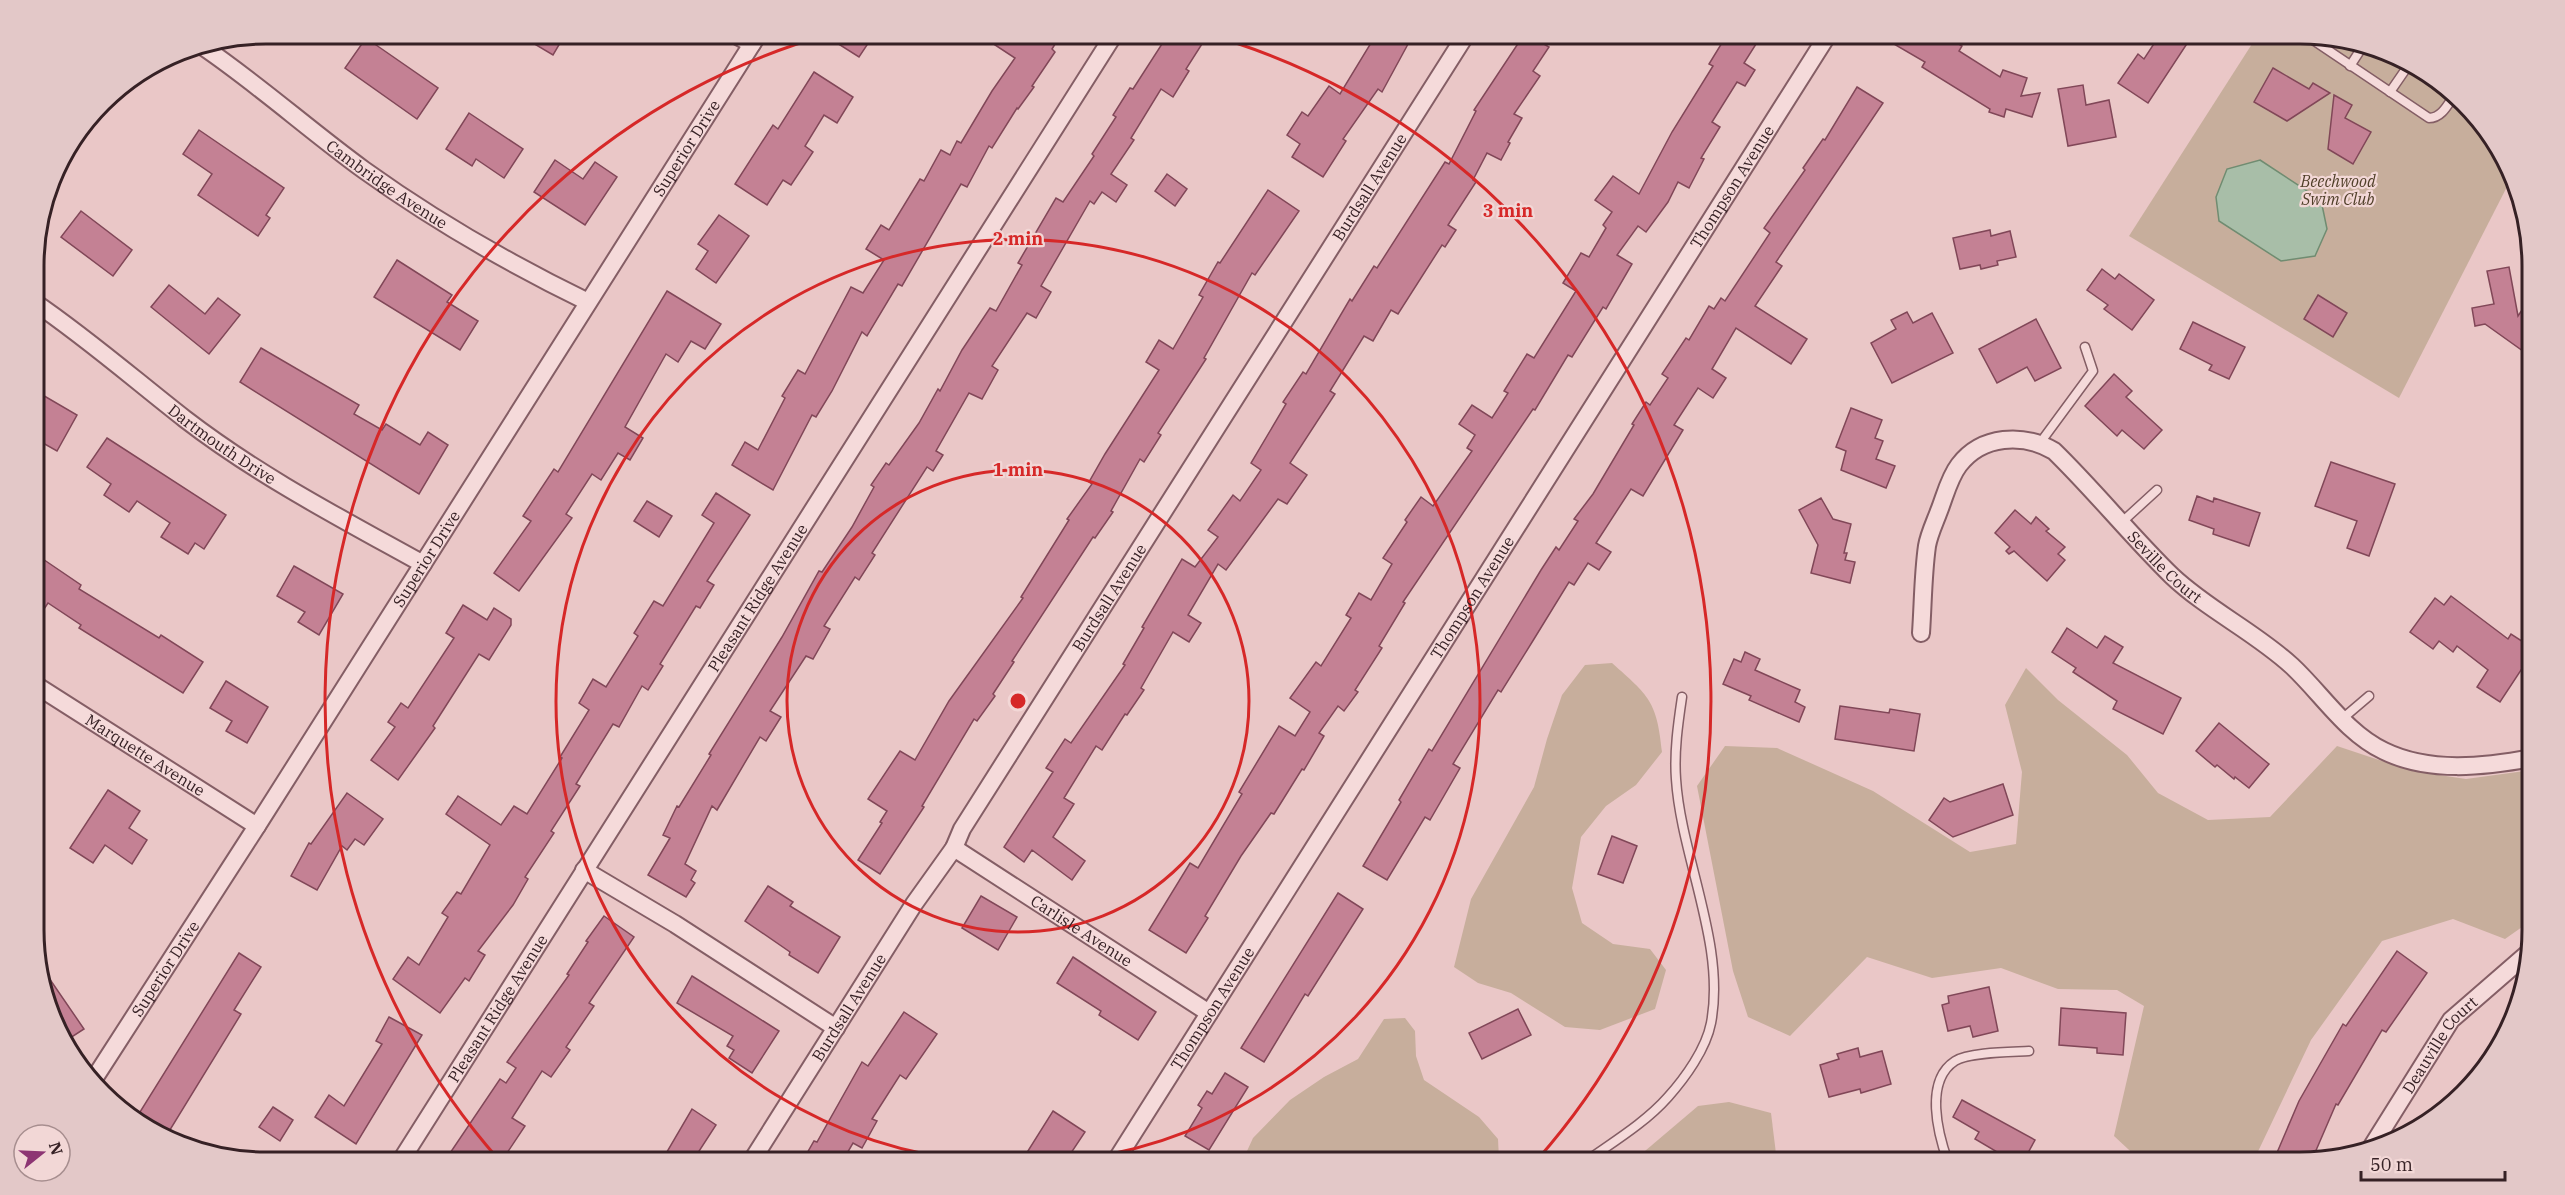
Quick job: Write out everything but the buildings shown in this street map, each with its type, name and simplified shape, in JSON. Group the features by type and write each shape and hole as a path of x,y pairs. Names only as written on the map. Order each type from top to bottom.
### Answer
{"street":[{"name":"Superior Drive","path":"97,1075 752,44"},
{"name":"Pleasant Ridge Avenue","path":"406,1152 1108,44"},
{"name":"Burdsall Avenue","path":"757,1152 914,904 954,848 962,829 1460,44"},
{"name":"Thompson Avenue","path":"1121,1152 1822,44"},
{"name":"Cambridge Avenue","path":"209,51 381,181 468,238 588,302"},
{"name":"Dartmouth Drive","path":"44,309 116,363 186,420 260,471 305,499 423,564"},
{"name":"Seville Court","path":"1921,633 1928,545 1958,465 1983,446 2002,439 2025,439 2054,450 2173,576 2267,644 2310,684 2365,741 2405,759 2458,766 2479,766 2522,760"},
{"name":"Marquette Avenue","path":"44,690 257,826"},
{"name":"Carlisle Avenue","path":"954,848 1209,1013"},
{"path":"584,870 675,924 836,1028"},
{"name":"Deauville Court","path":"2377,1138 2451,1020 2520,960"}],"lane":[{"path":"2319,44 2428,118 2435,118 2450,101"},
{"path":"2350,66 2359,52"},
{"path":"2390,92 2405,70"},
{"path":"2040,443 2093,370 2085,346"},
{"path":"2122,522 2157,490"},
{"path":"2342,719 2369,696"},
{"path":"1599,1152 1624,1135 1667,1098 1694,1062 1711,1025 1714,993 1708,934 1686,841 1676,780 1677,727 1682,697"},
{"path":"1946,1152 1935,1101 1941,1076 1955,1061 1986,1054 2028,1051"}],"green space":[{"name":"Beechwood Swim Club","path":"2252,44 2329,45 2371,55 2411,73 2446,98 2467,119 2492,154 2507,186 2399,398 2129,236"},
{"path":"1612,663 1643,692 1649,701 1657,721 1662,752 1636,785 1606,806 1581,837 1572,888 1582,923 1613,944 1650,949 1666,970 1655,1009 1600,1030 1565,1027 1511,993 1478,983 1454,967 1471,899 1534,787 1562,695 1585,665"},
{"path":"2026,668 2058,700 2127,755 2158,793 2208,820 2270,817 2337,746 2412,771 2466,779 2522,771 2522,927 2505,939 2453,919 2382,941 2311,1040 2258,1152 2131,1152 2114,1136 2144,1006 2117,990 2058,989 2001,968 1932,978 1867,957 1790,1036 1748,1017 1733,971 1697,786 1725,746 1777,748 1873,791 1970,852 2016,844 2022,772 2005,705"},
{"path":"1405,1018 1415,1031 1416,1056 1424,1080 1479,1117 1498,1139 1499,1152 1247,1152 1253,1138 1290,1100 1324,1077 1358,1059 1384,1019"},
{"path":"1729,1102 1771,1113 1776,1152 1644,1152 1698,1106"}],"shaded area":[{"path":"2260,160 2321,200 2327,229 2315,256 2281,261 2219,221 2216,197 2227,169"}]}
